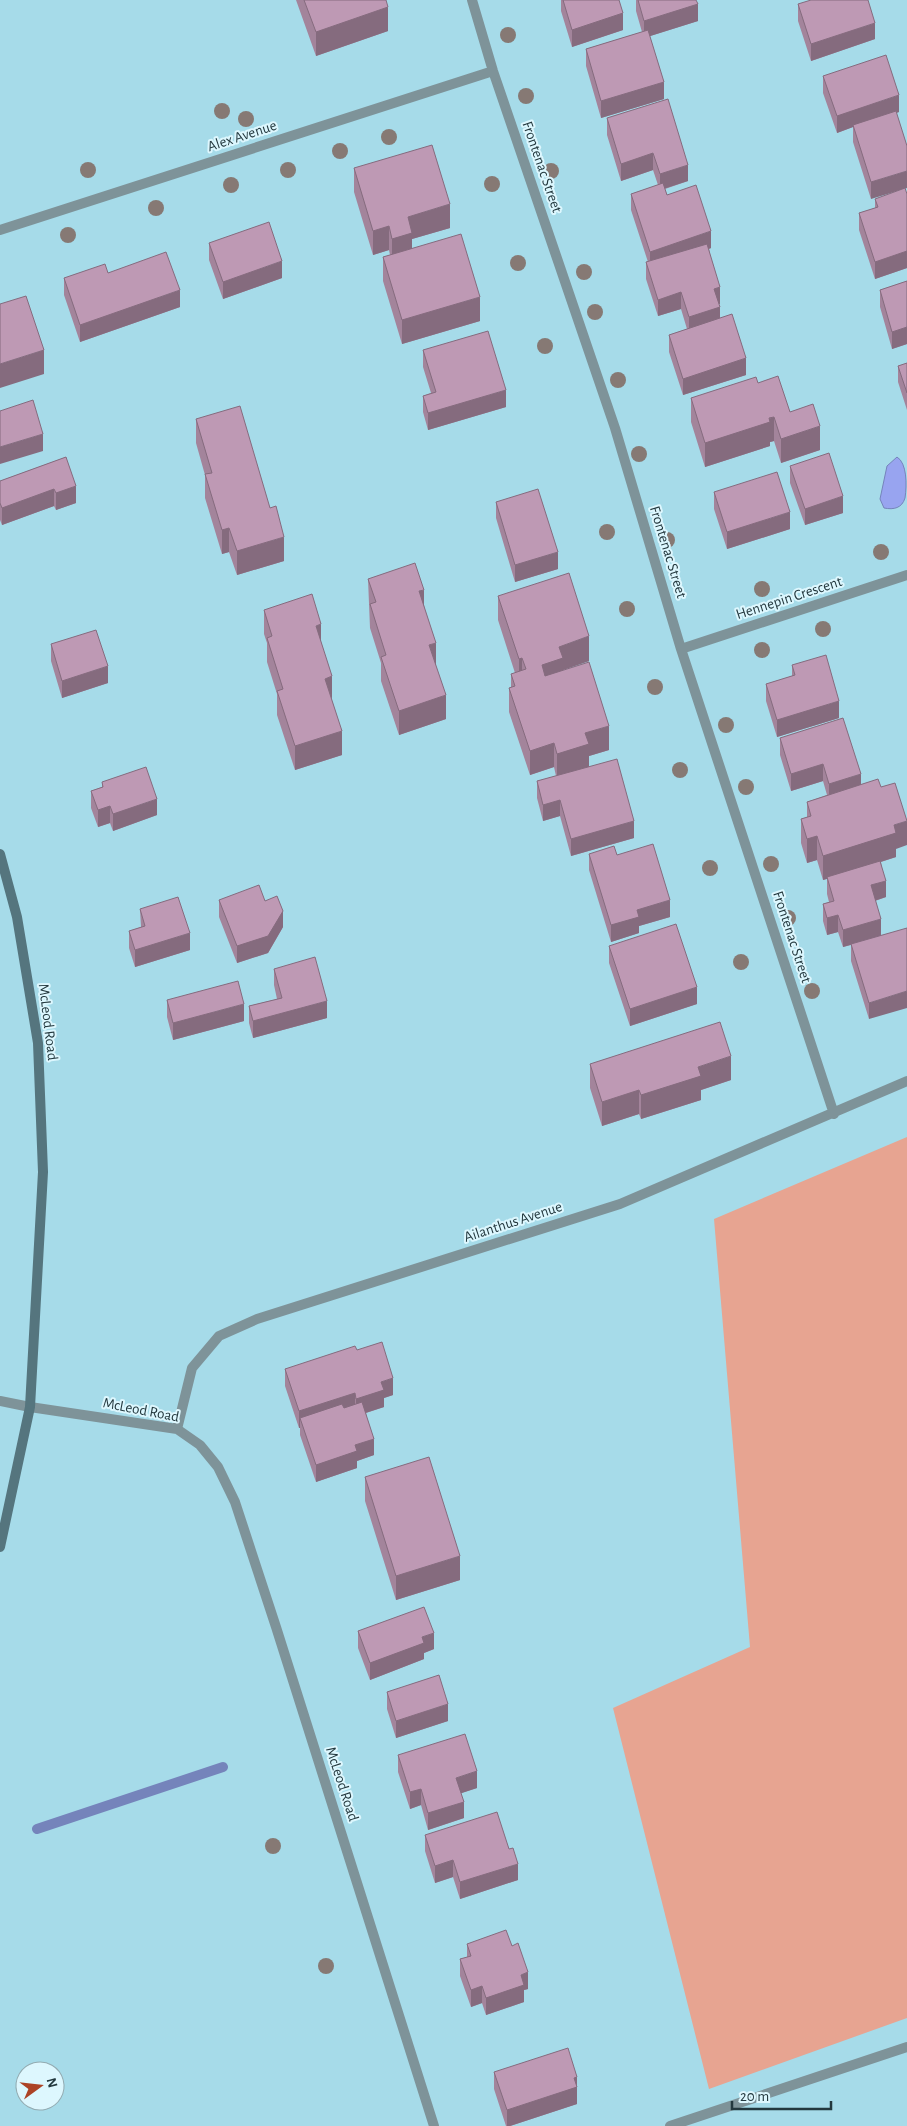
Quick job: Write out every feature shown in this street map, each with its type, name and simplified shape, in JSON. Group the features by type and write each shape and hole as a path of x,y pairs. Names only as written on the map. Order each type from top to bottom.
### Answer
{"main road":[{"name":"McLeod Road","path":"0,854 17,917 38,1043 43,1172 30,1407"},
{"path":"0,1547 30,1407"}],"street":[{"name":"Frontenac Street","path":"472,0 493,71 615,428 681,649 834,1114"},
{"name":"Alex Avenue","path":"0,230 493,71"},
{"name":"Hennepin Crescent","path":"681,649 907,575"},
{"name":"Ailanthus Avenue","path":"177,1429 192,1368 219,1336 257,1319 620,1204 834,1114 907,1081"},
{"path":"0,1401 30,1407"},
{"name":"McLeod Road","path":"30,1407 177,1429 200,1445 218,1467 235,1502 434,2126"},
{"path":"670,2126 907,2047"}],"shaded area":[{"path":"907,1137 907,2018 709,2089 613,1708 750,1647 714,1219"}],"water":[{"path":"897,457 903,464 904,469 906,481 905,498 897,508 884,508 880,499 887,466"}],"building":[{"path":"304,0 386,0 388,7 316,32"},
{"path":"563,0 619,0 623,13 572,30"},
{"path":"638,0 696,0 698,4 644,21"},
{"path":"811,0 868,0 875,23 811,44 798,4"},
{"path":"648,30 664,82 601,101 586,49"},
{"path":"886,55 899,95 837,116 823,76"},
{"path":"668,99 688,165 660,174 653,153 621,164 607,118"},
{"path":"896,111 907,146 907,171 871,182 853,125"},
{"path":"432,145 450,204 408,217 412,233 392,239 389,226 373,231 354,168"},
{"path":"663,183 667,195 696,185 711,231 650,252 631,194"},
{"path":"905,188 907,194 907,251 875,262 859,213 878,207 875,199"},
{"path":"269,222 282,261 223,282 209,243"},
{"path":"461,234 480,297 402,320 383,257"},
{"path":"707,244 720,287 714,289 720,307 689,317 681,292 658,300 646,262"},
{"path":"166,252 180,290 80,325 64,278 105,264 108,273"},
{"path":"907,281 907,327 892,332 880,290"},
{"path":"26,296 44,350 0,364 0,304"},
{"path":"732,314 746,358 683,379 669,335"},
{"path":"488,331 506,390 428,413 423,396 436,392 423,350"},
{"path":"907,363 907,393 898,366"},
{"path":"778,376 790,412 813,404 820,426 781,439 774,417 769,418 770,422 705,443 691,398 756,377 758,383"},
{"path":"33,400 43,434 0,447 0,411"},
{"path":"240,406 270,508 276,506 284,537 237,551 229,528 222,530 205,474 212,473 196,419"},
{"path":"829,453 843,496 805,509 790,466"},
{"path":"66,457 76,486 56,493 54,489 2,508 0,503 0,481"},
{"path":"777,472 790,512 727,532 714,492"},
{"path":"538,489 558,552 515,565 496,502"},
{"path":"415,563 424,590 419,591 436,643 429,645 446,695 399,711 381,657 386,655 370,604 376,602 368,579"},
{"path":"569,573 589,636 559,647 563,658 542,665 545,676 589,662 609,726 585,733 589,744 557,754 554,743 530,751 509,688 515,686 511,674 526,669 522,658 519,659 498,596"},
{"path":"312,594 321,624 316,626 332,676 325,679 342,731 295,746 277,691 283,689 267,638 272,636 264,610"},
{"path":"96,630 108,666 62,681 51,644"},
{"path":"826,655 839,701 777,720 766,684 795,675 792,665"},
{"path":"843,718 861,774 829,784 823,764 791,774 780,738"},
{"path":"617,759 634,821 571,839 560,800 543,805 537,781"},
{"path":"146,767 157,799 113,814 110,806 98,810 91,791 103,787 102,782"},
{"path":"878,779 881,787 895,783 907,821 894,825 896,833 823,856 817,836 807,839 801,819 811,816 807,802"},
{"path":"653,844 670,900 637,910 639,917 611,925 589,854 614,846 617,855"},
{"path":"880,861 886,881 871,885 881,919 843,930 838,915 827,918 823,904 834,901 827,877"},
{"path":"259,885 265,901 277,896 283,911 268,936 237,946 219,900"},
{"path":"178,897 190,933 135,950 129,931 145,926 140,909"},
{"path":"676,924 697,987 630,1009 609,946"},
{"path":"907,928 907,991 869,1003 851,944"},
{"path":"315,957 327,1001 253,1021 249,1006 282,998 274,969"},
{"path":"238,981 244,1004 173,1023 167,1000"},
{"path":"720,1022 731,1056 698,1067 701,1076 641,1095 639,1090 602,1102 590,1064"},
{"path":"382,1342 393,1378 381,1382 384,1390 356,1399 355,1393 299,1411 285,1369 355,1346 357,1350"},
{"path":"362,1402 374,1439 355,1445 357,1451 316,1465 300,1418 342,1404 344,1408"},
{"path":"429,1457 460,1556 396,1576 365,1477"},
{"path":"424,1607 434,1633 422,1637 424,1643 370,1663 358,1631"},
{"path":"439,1675 448,1704 396,1721 387,1692"},
{"path":"465,1734 477,1771 456,1778 464,1802 428,1813 421,1789 410,1792 398,1755"},
{"path":"497,1812 509,1849 513,1848 518,1864 460,1882 453,1860 435,1866 425,1835"},
{"path":"506,1930 512,1946 518,1943 528,1972 521,1975 524,1985 486,1998 482,1986 471,1990 460,1959 471,1956 467,1944"},
{"path":"568,2048 577,2077 574,2078 577,2087 507,2110 494,2072"}],"waterway":[{"path":"37,1829 223,1767"}]}
